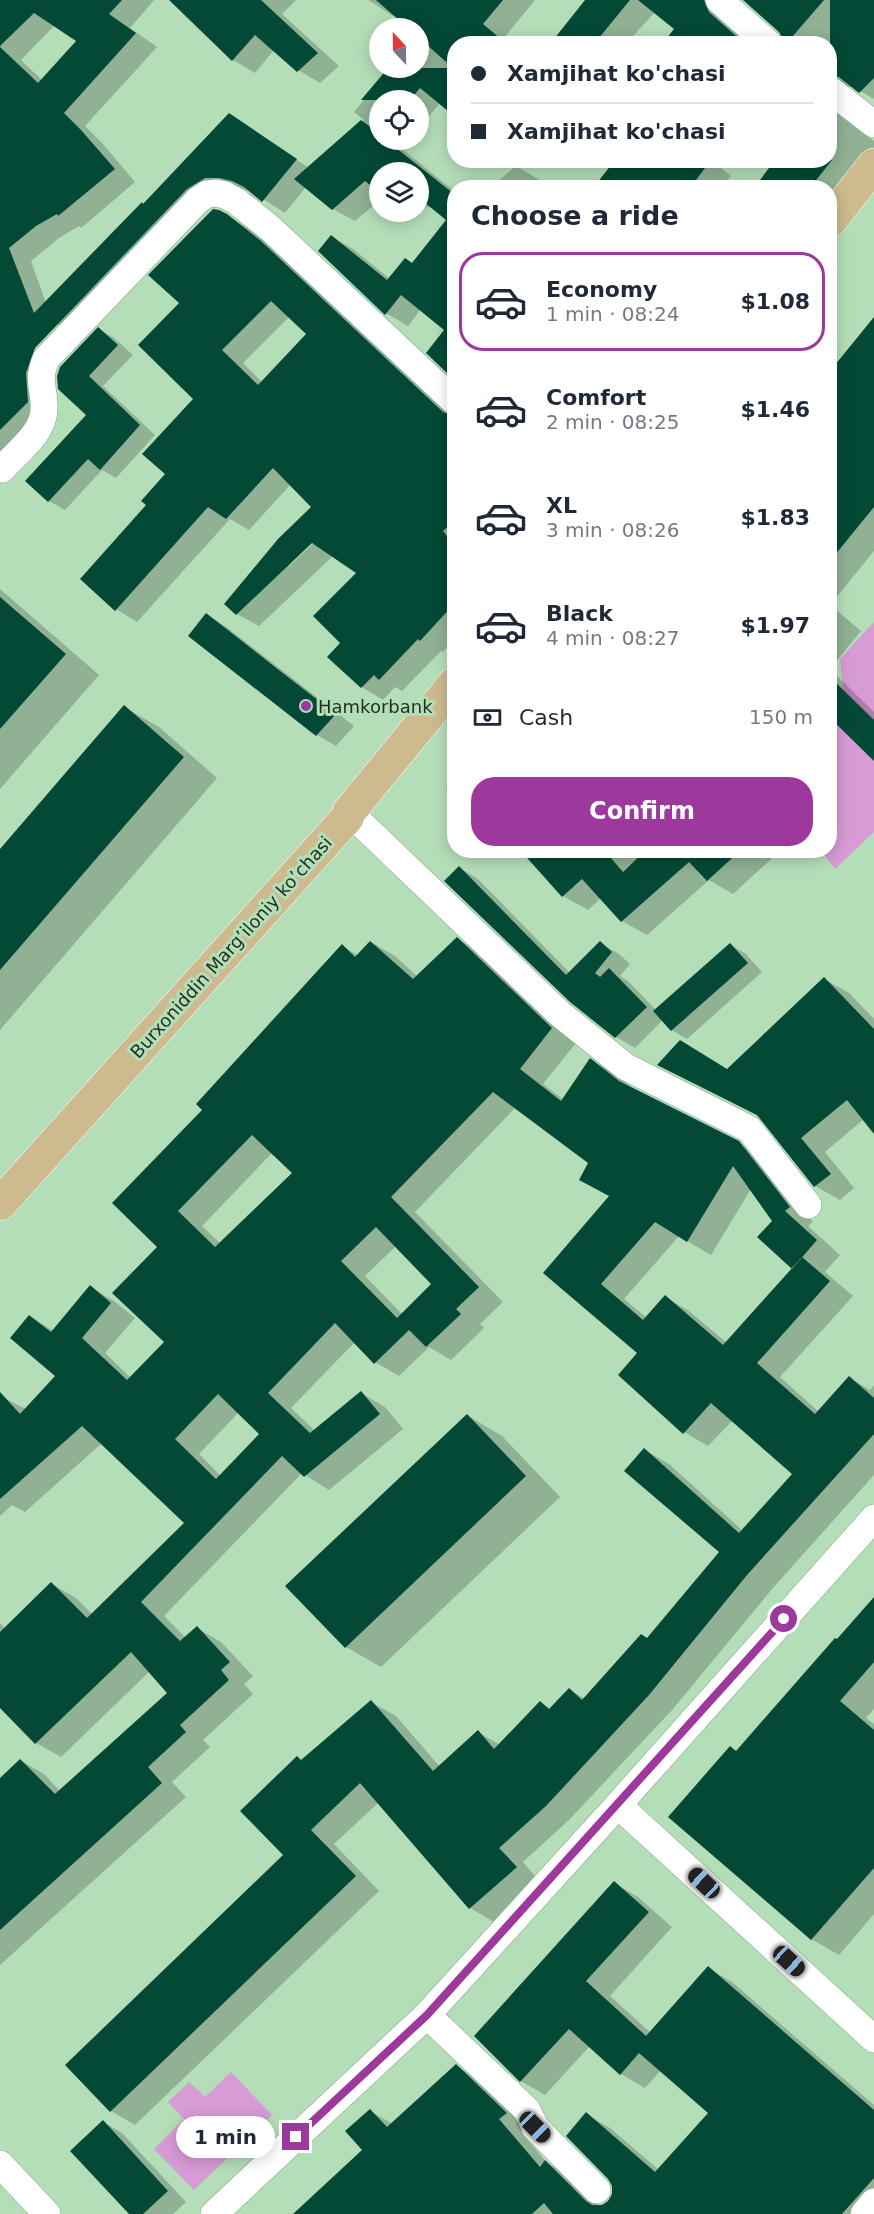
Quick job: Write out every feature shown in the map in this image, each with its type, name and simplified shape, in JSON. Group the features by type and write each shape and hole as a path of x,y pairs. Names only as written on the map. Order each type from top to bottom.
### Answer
{"main road":[{"path":"837,212 874,165"},
{"name":"Burxoniddin Marg’iloniy ko’chasi","path":"0,1204 347,818 349,812 447,693"}],"street":[{"path":"719,0 759,36"},
{"path":"837,95 874,124"},
{"path":"2,469 41,424 45,408 40,372 46,359 198,200 207,194 225,195 271,229 447,394"},
{"path":"349,812 560,1014 626,1067 749,1129 808,1205"},
{"path":"214,2214 427,2015 874,1518"},
{"path":"618,1805 874,2039"},
{"path":"427,2015 527,2110 535,2127 597,2190"},
{"path":"0,2164 47,2214"},
{"path":"864,2214 874,2202"}],"shaded area":[{"path":"874,622 874,832 835,869 826,858 837,858 837,694 843,687 840,659"},
{"path":"231,2072 272,2115 194,2190 154,2149 184,2119 168,2102 189,2082 205,2097"}],"building":[{"path":"0,0 122,0 109,14 136,33 64,113 115,169 58,216 57,214 36,226 9,248 34,313 142,202 143,204 229,113 297,159 262,202 244,187 219,178 205,178 187,189 35,348 26,373 28,402 0,430 0,47 38,83 76,41 34,13 0,46"},
{"path":"169,0 261,0 318,53 297,72 255,35 232,61"},
{"path":"376,0 503,0 483,24 497,36 447,36 447,63 429,47 429,18 397,18"},
{"path":"585,0 630,0 601,36 556,36"},
{"path":"638,0 704,0 709,12 736,36 668,36 674,29"},
{"path":"743,0 824,0 793,36 781,36"},
{"path":"830,0 874,0 874,78 859,93 837,77 837,36 830,36"},
{"path":"429,68 447,68 447,110 429,95 429,90 420,88 418,90 369,90 380,78 429,78"},
{"path":"369,91 369,100 361,100"},
{"path":"361,120 369,126 369,150 399,150 414,162 369,162 369,184 365,181 332,210 294,179"},
{"path":"609,168 705,168 696,180 599,180"},
{"path":"769,168 826,168 816,180 760,180"},
{"path":"429,174 447,188 447,373 426,353 444,330 401,295 385,315 318,251 331,235 387,280 405,258 412,263 446,220 429,206"},
{"path":"213,209 219,210 261,241 447,413 447,527 443,531 447,536 447,612 379,680 374,675 361,688 327,657 340,643 313,616 356,573 312,543 236,615 224,604 278,539 311,507 273,468 226,519 208,507 115,611 80,579 146,505 141,501 165,474 142,454 193,399 138,345 179,303 148,275","holes":["271,301 306,334 258,385 222,350"]},
{"path":"874,317 874,507 837,552 837,362"},
{"path":"98,327 118,345 89,376 140,425 100,470 88,459 48,502 25,481 86,415 58,389 57,376 60,367"},
{"path":"0,597 66,654 0,729"},
{"path":"206,613 336,714 316,736 188,636"},
{"path":"837,684 874,720 874,761 837,725"},
{"path":"124,705 184,757 0,970 0,849"},
{"path":"527,858 611,858 623,872 638,858 732,858 707,881 689,862 621,922 582,879 562,897"},
{"path":"459,866 566,975 600,941 612,952 595,973 600,977 609,968 647,1007 615,1038 570,1002 444,881"},
{"path":"457,937 552,1028 520,1069 561,1101 590,1058 619,1081 739,1141 790,1207 785,1211 817,1240 802,1257 830,1281 757,1363 815,1414 849,1376 874,1398 874,1434 747,1575 649,1695 546,1806 499,1848 517,1867 469,1909 360,1783 311,1830 356,1876 110,2112 65,2065 283,1855 240,1811 297,1756 301,1760 371,1700 433,1771 478,1730 494,1749 540,1701 549,1709 569,1688 582,1700 641,1634 647,1638 719,1552 624,1471 644,1448 739,1533 792,1474 711,1403 683,1434 618,1375 637,1353 543,1273 609,1196 579,1180 588,1163 493,1092 391,1197 479,1287 456,1309 461,1314 426,1347 409,1330 374,1364 335,1323 268,1393 310,1433 361,1391 380,1414 304,1477 282,1456 141,1602 180,1641 197,1626 230,1662 221,1670 229,1680 180,1725 186,1732 148,1767 162,1783 0,1930 0,1778 20,1759 55,1794 167,1693 131,1652 35,1744 0,1708 0,1632 51,1582 87,1618 184,1523 82,1426 0,1499 0,1392 20,1414 55,1376 10,1338 29,1315 51,1332 90,1285 111,1303 82,1338 127,1380 164,1342 112,1293 157,1247 112,1203 202,1110 196,1104 342,944 355,957 370,941 413,979","holes":["252,1135 292,1173 215,1247 178,1211","733,1166 772,1221 757,1237 792,1269 723,1345 665,1295 643,1320 601,1284 655,1222 687,1242","376,1227 431,1284 397,1318 341,1261","218,1394 259,1434 216,1479 175,1439"]},
{"path":"730,943 748,963 671,1031 653,1011"},
{"path":"824,977 874,1029 874,1134 847,1100 801,1138 831,1174 814,1187 757,1115 657,1065 680,1040 727,1069"},
{"path":"467,1414 526,1476 345,1648 285,1586"},
{"path":"874,1597 874,1662 840,1701 874,1730 874,1868 811,1940 668,1817 730,1746 736,1751"},
{"path":"614,1881 649,1912 586,1981 646,2036 708,1966 874,2110 874,2178 842,2214 553,2214 544,2203 532,2214 293,2214 362,2150 345,2131 370,2109 387,2127 456,2064 507,2113 499,2119 540,2167 545,2160 592,2205 602,2205 608,2201 612,2194 612,2186 566,2136 586,2112 655,2172 708,2113 639,2053 620,2075 569,2029 520,2082 474,2036"},
{"path":"103,2120 168,2191 143,2214 129,2214 70,2151"}],"place":[{"name":"Hamkorbank","path":"306,706"}],"route":[{"path":"296,2137 427,2015 784,1619"}]}
